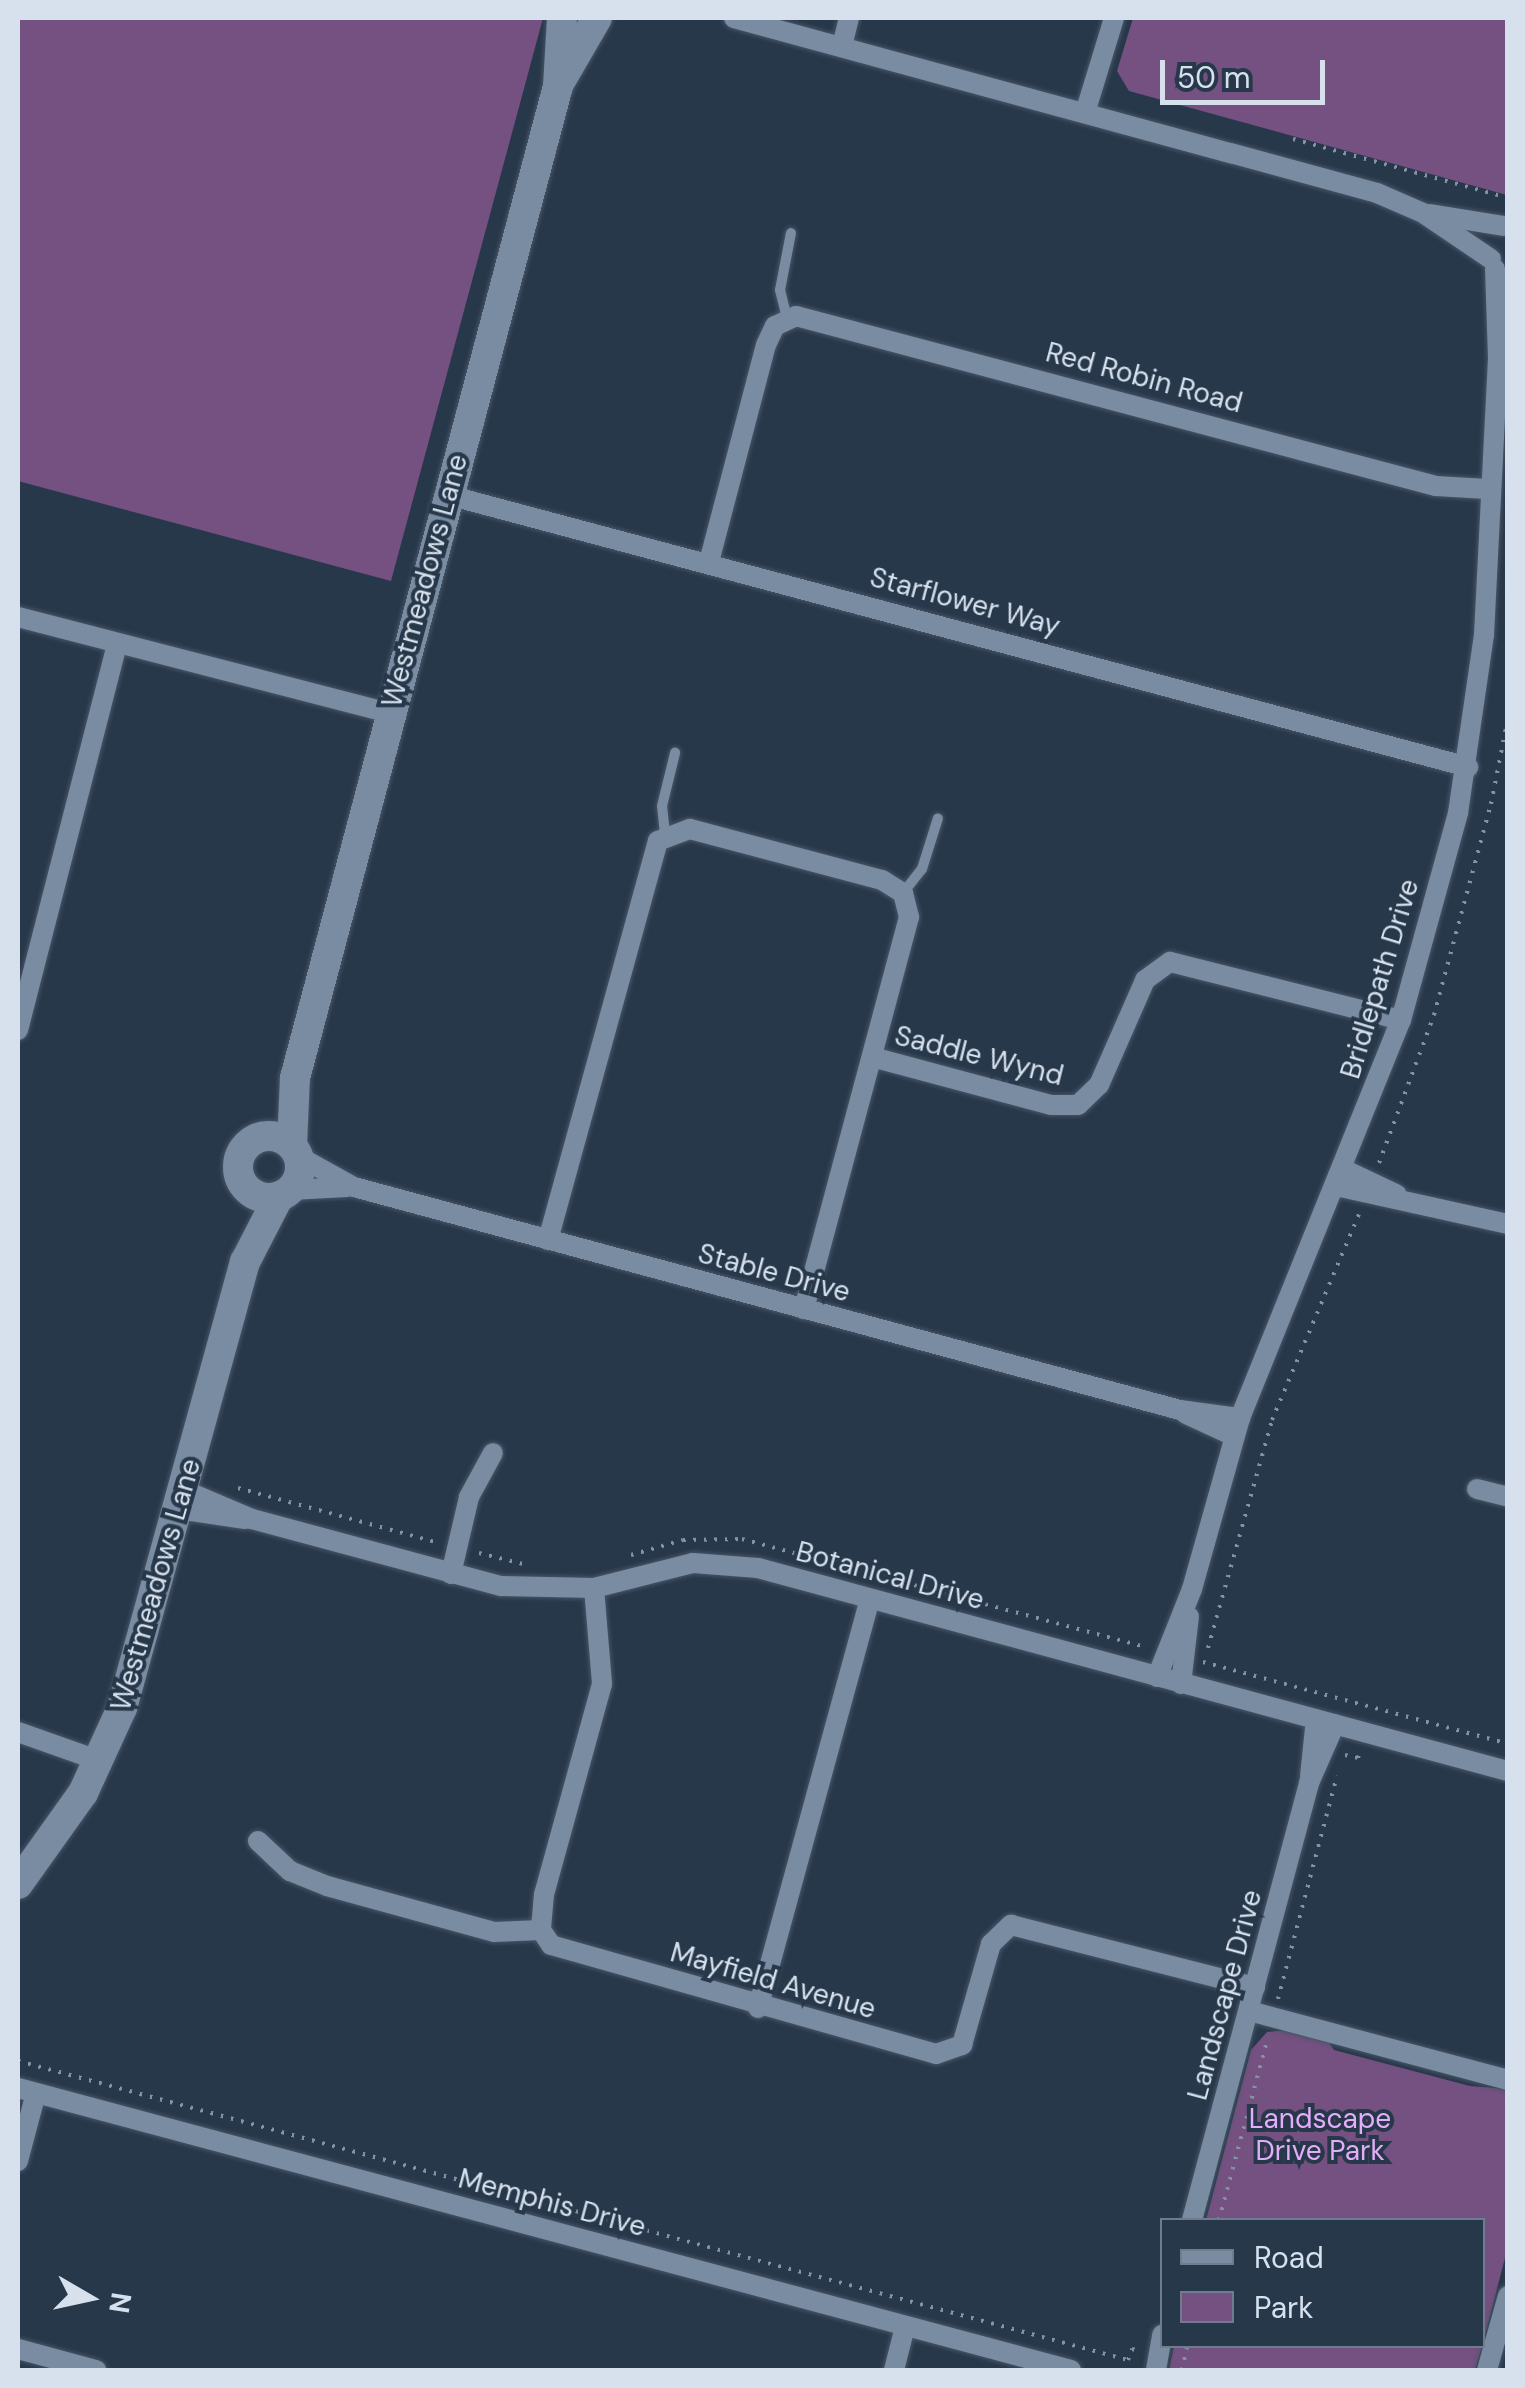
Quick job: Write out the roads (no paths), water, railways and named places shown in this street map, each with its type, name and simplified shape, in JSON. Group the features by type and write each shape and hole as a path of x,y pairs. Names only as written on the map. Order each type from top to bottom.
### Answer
{"street":[{"name":"Westmeadows Lane","path":"295,1151 295,1078 558,86 562,18"},
{"name":"Westmeadows Lane","path":"558,86 597,18"},
{"path":"734,18 1376,193 1423,213 1498,270"},
{"path":"842,46 849,18"},
{"path":"1086,113 1114,18"},
{"path":"1423,213 1505,225"},
{"name":"Bridlepath Drive","path":"1157,1678 1192,1589 1237,1427 1401,1020 1468,767 1484,635 1487,489 1498,358 1498,270 1492,241 1505,225"},
{"name":"Red Robin Road","path":"786,318 810,317 1436,486 1487,489"},
{"path":"709,562 766,345 786,318"},
{"name":"Bridlepath Drive","path":"1498,358 1508,336"},
{"name":"Starflower Way","path":"448,495 1468,767"},
{"path":"18,617 389,712"},
{"path":"18,1030 117,644"},
{"path":"548,1240 652,854 665,834 690,829 882,880 903,893 907,928 804,1309"},
{"name":"Saddle Wynd","path":"872,1057 1052,1105 1078,1105 1098,1084 1145,980 1160,966 1180,961 1401,1020"},
{"name":"Westmeadows Lane","path":"260,1138 295,1078"},
{"path":"260,1138 295,1151 299,1177 284,1193 260,1197 244,1186 240,1158 260,1138"},
{"name":"Stable Drive","path":"295,1151 354,1188 1237,1427"},
{"path":"1340,1177 1508,1224"},
{"name":"Westmeadows Lane","path":"18,1884 100,1762 132,1680 244,1262 244,1186"},
{"name":"Stable Drive","path":"284,1193 354,1188"},
{"name":"Westmeadows Lane","path":"244,1262 284,1193"},
{"path":"451,1574 469,1496 493,1452"},
{"path":"1478,1489 1508,1497"},
{"name":"Botanical Drive","path":"181,1499 501,1586 594,1588 694,1563 727,1562 1508,1770"},
{"path":"258,1841 290,1870 327,1886 494,1932 541,1930 544,1894 602,1684 594,1588"},
{"name":"Bridlepath Drive","path":"1181,1684 1192,1589"},
{"path":"758,2008 870,1599"},
{"name":"Landscape Drive","path":"1193,2218 1326,1722"},
{"path":"18,1732 100,1762"},
{"name":"Mayfield Avenue","path":"541,1930 563,1950 758,2008 944,2055 962,2045 991,1944 1012,1926 1256,1987"},
{"path":"1249,2011 1508,2080"},
{"path":"18,2161 26,2090"},
{"name":"Memphis Drive","path":"26,2090 1072,2370"},
{"path":"1487,2370 1508,2296"},
{"path":"894,2370 905,2326"},
{"path":"18,2349 96,2370"}],"lane":[{"path":"786,318 780,290 791,233"},
{"path":"665,834 662,806 675,753"},
{"path":"903,893 922,869 938,818"}],"park label":[{"name":"Landscape Drive Park","path":"1320,2135"}]}
